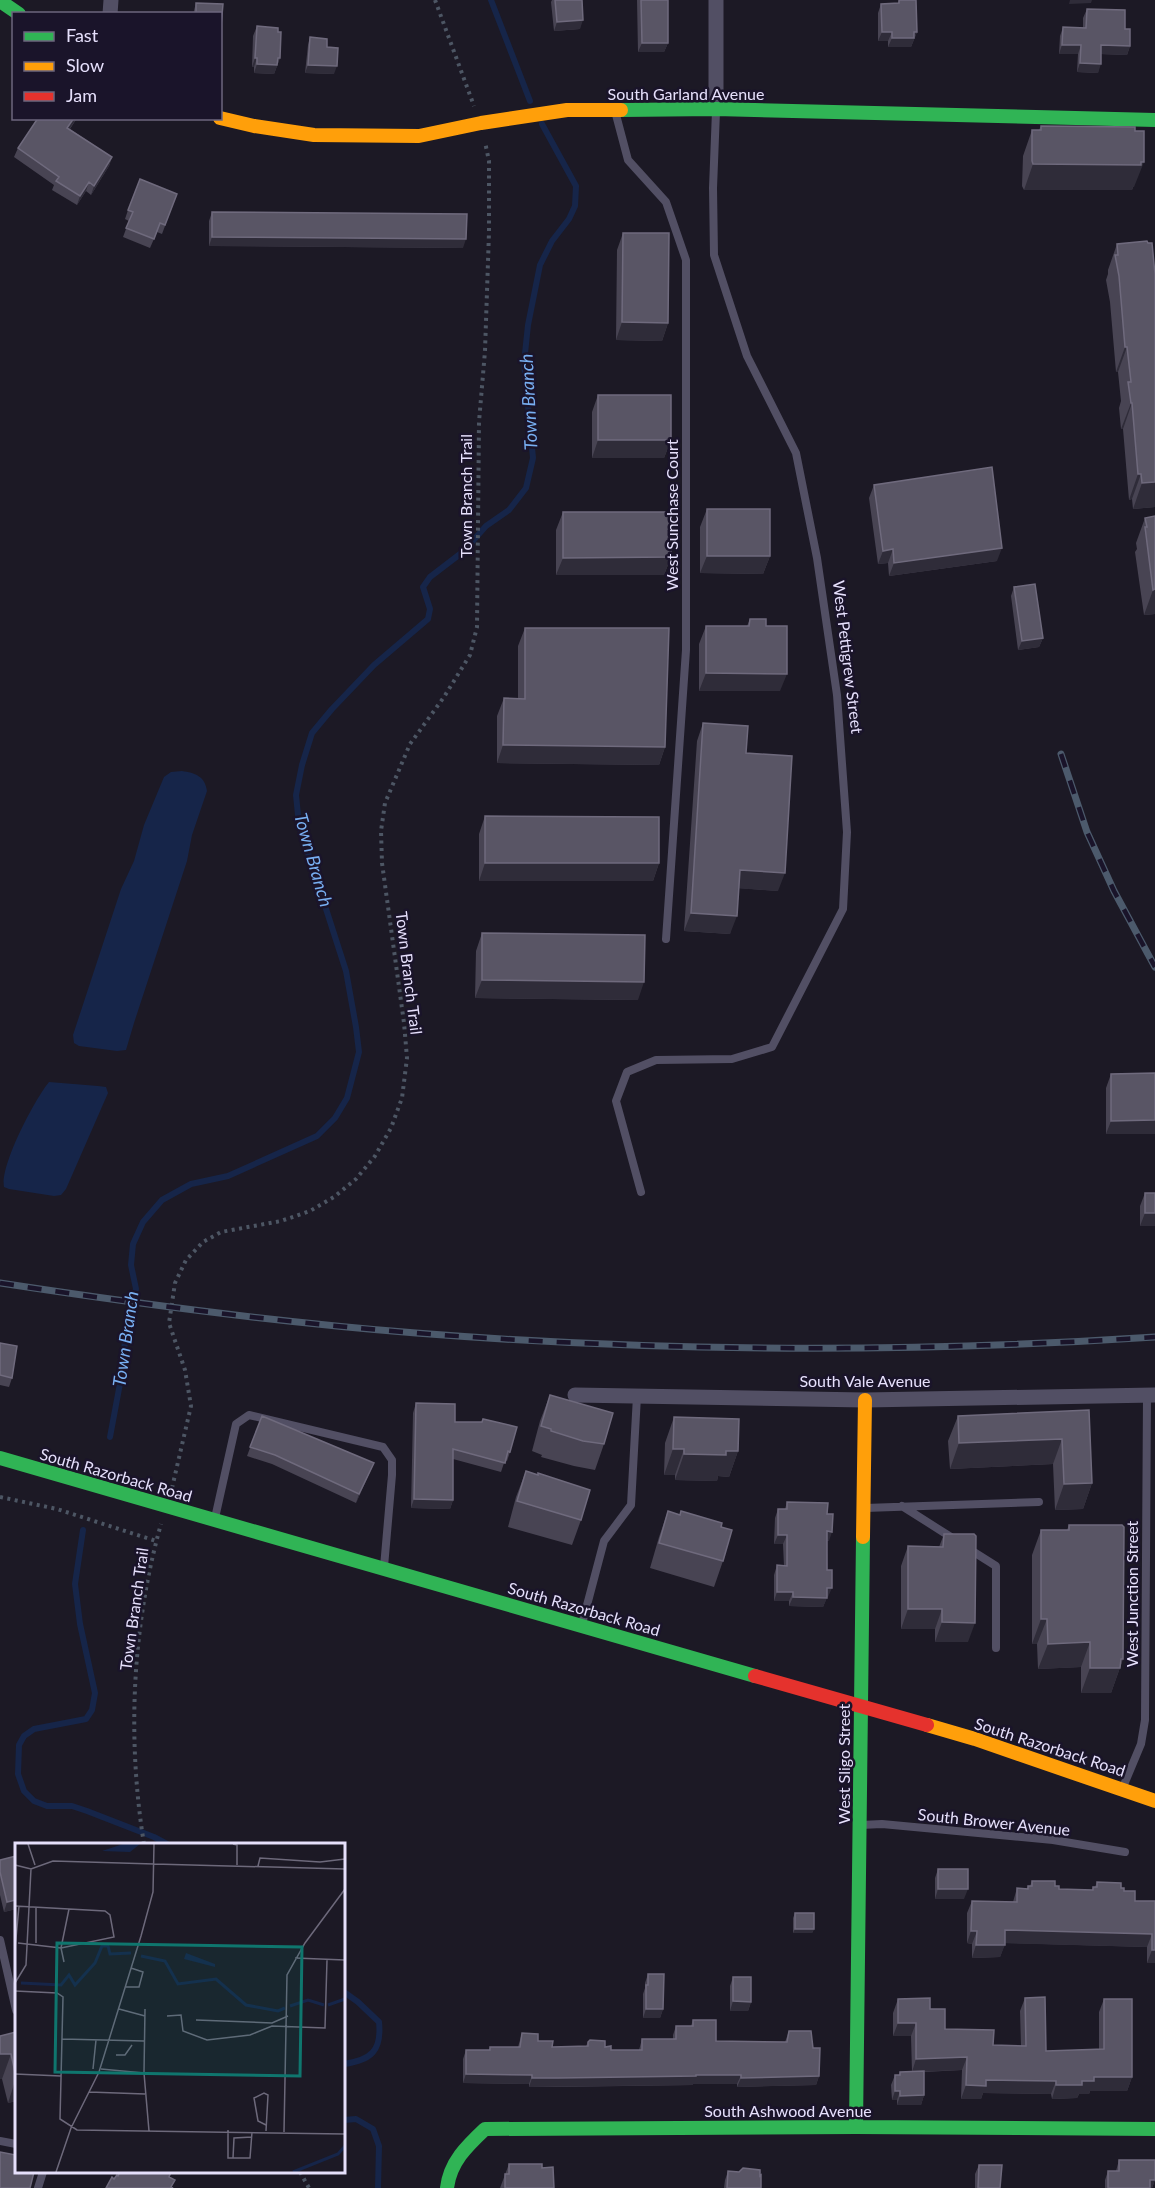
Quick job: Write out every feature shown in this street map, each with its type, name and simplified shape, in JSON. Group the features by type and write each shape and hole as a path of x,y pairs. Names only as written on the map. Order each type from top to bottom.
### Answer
{"street":[{"name":"West Pettigrew Street","path":"716,0 716,109"},
{"path":"0,1 16,12"},
{"name":"South Garland Avenue","path":"222,118 314,135 366,137 419,136 481,123 567,110 716,109 1155,120"},
{"name":"South Vale Avenue","path":"575,1395 865,1400 1151,1396"},
{"name":"West Sligo Street","path":"856,2127 865,1400"},
{"name":"South Razorback Road","path":"0,1458 975,1739 1155,1801"},
{"name":"South Ashwood Avenue","path":"447,2184 459,2154 485,2129 856,2127 1155,2129"}],"lane":[{"name":"West Pettigrew Street","path":"641,1192 616,1101 627,1072 656,1060 732,1059 772,1047 843,909 848,832 837,695 817,558 796,453 747,356 714,255 713,188 716,109"},
{"name":"West Sunchase Court","path":"615,110 628,160 666,202 686,260 686,650 666,939"},
{"path":"581,1625 604,1541 631,1504 637,1396"},
{"name":"West Junction Street","path":"1122,1789 1141,1744 1145,1720 1151,1396"},
{"path":"214,1520 236,1424 249,1416 383,1447 392,1460 393,1475 384,1568"},
{"path":"863,1508 1039,1502"},
{"path":"902,1506 996,1566 996,1648"},
{"name":"South Brower Avenue","path":"860,1825 882,1824 1053,1840 1125,1852"},
{"path":"0,1940 15,2006"},
{"path":"0,2141 15,2144"},
{"path":"38,2188 43,2173"}],"path":[{"name":"Town Branch Trail","path":"144,1843 134,1757 135,1699 142,1620 148,1575 177,1471 191,1406 185,1370 169,1323 175,1282 186,1260 203,1242 221,1232 281,1221 310,1211 334,1197 356,1179 375,1156 391,1128 402,1098 407,1058 382,863 381,831 385,803 411,744 444,698 470,655 477,627 478,422 486,351 489,161 481,123 435,0"},
{"path":"0,1497 57,1509 156,1541"},
{"path":"301,2173 309,2188"}],"water":[{"path":"182,771 199,776 207,791 192,835 187,861 126,1050 79,1046 74,1043 73,1035 121,889 134,861 144,825 164,777 171,772"},
{"path":"49,1082 106,1087 108,1093 66,1189 61,1195 54,1196 4,1187 7,1164 13,1149 36,1102"}],"building":[{"path":"555,0 582,0 583,20 557,22"},
{"path":"641,0 668,0 668,43 642,43"},
{"path":"899,0 916,0 917,32 914,32 914,38 892,38 892,32 882,32 881,4 899,3"},
{"path":"196,3 223,4 222,15 222,12 196,12"},
{"path":"1087,9 1125,10 1125,29 1130,29 1130,46 1101,45 1101,64 1080,63 1081,45 1062,45 1063,27 1086,28"},
{"path":"257,26 278,28 278,32 281,32 280,58 278,58 277,65 257,64 257,58 255,58"},
{"path":"310,37 327,39 327,47 338,48 337,66 308,65"},
{"path":"37,120 73,120 67,128 112,157 94,186 89,182 80,196 56,181 59,177 18,148"},
{"path":"1041,126 1135,127 1135,131 1144,131 1144,162 1141,162 1141,165 1033,164 1032,130 1041,130"},
{"path":"140,179 177,194 165,225 160,223 154,239 126,228 133,212 128,210"},
{"path":"212,212 467,214 466,239 212,237"},
{"path":"623,233 669,233 668,323 622,322"},
{"path":"1147,241 1152,243 1155,274 1155,482 1142,483 1141,474 1138,474 1128,382 1131,382 1115,255 1118,255 1117,244"},
{"path":"598,395 671,395 671,440 598,440"},
{"path":"992,467 1002,548 894,563 893,549 883,551 874,485"},
{"path":"707,509 770,509 770,556 707,556"},
{"path":"563,512 671,512 671,557 563,558"},
{"path":"1155,516 1155,589 1153,590 1145,518"},
{"path":"1035,584 1043,638 1022,641 1014,587"},
{"path":"750,619 766,619 766,626 787,626 787,674 706,673 706,626 749,626"},
{"path":"525,628 669,628 665,747 503,745 504,698 525,699"},
{"path":"703,723 748,726 746,753 792,756 785,873 740,870 737,916 691,913"},
{"path":"485,816 659,817 659,863 485,863"},
{"path":"482,933 645,935 644,982 482,980"},
{"path":"1155,1073 1155,1120 1111,1121 1111,1074"},
{"path":"1145,1193 1155,1193 1155,1213 1145,1213"},
{"path":"0,1343 17,1346 12,1378 0,1375"},
{"path":"550,1395 613,1413 604,1444 583,1441 541,1426"},
{"path":"416,1403 455,1404 455,1422 482,1422 483,1419 517,1427 505,1463 453,1449 453,1500 414,1499"},
{"path":"1089,1410 1092,1483 1064,1484 1062,1439 959,1443 958,1416"},
{"path":"262,1416 374,1463 359,1494 275,1455 250,1447"},
{"path":"674,1417 739,1419 738,1451 726,1451 726,1455 684,1454 684,1449 673,1449"},
{"path":"526,1471 590,1490 581,1520 517,1501"},
{"path":"787,1502 828,1503 827,1514 833,1514 832,1532 827,1531 827,1570 832,1570 832,1588 827,1588 827,1598 793,1597 793,1592 777,1592 777,1565 787,1566 787,1535 778,1535 778,1509 787,1509"},
{"path":"668,1511 680,1515 681,1511 722,1523 721,1527 732,1530 723,1561 659,1543"},
{"path":"1069,1525 1122,1525 1124,1527 1123,1659 1121,1659 1120,1668 1090,1668 1090,1642 1048,1644 1047,1619 1041,1619 1041,1530 1069,1530"},
{"path":"944,1534 974,1534 976,1536 975,1623 942,1622 942,1609 908,1609 908,1546 943,1547"},
{"path":"15,1856 15,1900 7,1902 0,1872 0,1860"},
{"path":"938,1869 968,1869 968,1889 938,1889"},
{"path":"1032,1881 1055,1881 1055,1886 1059,1886 1059,1889 1093,1890 1093,1887 1097,1887 1097,1882 1121,1883 1124,1891 1135,1891 1135,1901 1155,1901 1155,1950 1152,1950 1152,1934 1005,1930 1005,1945 976,1945 977,1931 971,1931 972,1901 1017,1902 1017,1888 1028,1889 1028,1886 1032,1886"},
{"path":"795,1913 814,1913 814,1929 795,1929"},
{"path":"648,1974 664,1974 663,2009 646,2009"},
{"path":"733,1977 751,1977 751,2002 733,2001"},
{"path":"1045,1997 1046,2051 1104,2049 1104,1999 1132,1999 1132,2077 1094,2077 1094,2081 1082,2081 1082,2085 1056,2085 1056,2081 986,2080 986,2086 966,2085 967,2057 916,2059 916,2023 898,2023 898,1999 930,1998 930,2009 945,2009 945,2029 994,2030 993,2045 1026,2046 1025,1998"},
{"path":"693,2020 716,2020 716,2041 787,2042 789,2031 811,2031 813,2048 820,2048 819,2076 741,2078 741,2075 696,2075 532,2078 532,2075 466,2074 466,2050 520,2047 522,2033 538,2034 538,2041 553,2041 552,2047 588,2046 590,2040 605,2041 605,2047 611,2046 611,2050 642,2050 642,2039 676,2039 676,2026 693,2026"},
{"path":"15,2032 15,2072 11,2054 0,2054 0,2036"},
{"path":"924,2071 924,2095 900,2096 900,2091 895,2091 895,2075 900,2075 900,2072"},
{"path":"0,2152 15,2155 15,2173 34,2173 30,2188 0,2188"},
{"path":"1119,2160 1155,2160 1155,2180 1150,2180 1150,2188 1108,2188 1108,2171 1119,2171"},
{"path":"509,2164 542,2164 542,2168 553,2167 554,2188 505,2188 505,2174 509,2174"},
{"path":"979,2165 1002,2165 1000,2188 978,2188"},
{"path":"743,2168 760,2170 761,2188 727,2188 728,2171 739,2172"},
{"path":"120,2173 171,2173 169,2177 175,2180 171,2187 173,2188 106,2188 112,2177 114,2179"}],"waterway":[{"name":"Town Branch","path":"491,0 530,101"},
{"name":"Town Branch","path":"110,1437 124,1362 125,1331 136,1289 131,1265 133,1244 143,1222 162,1200 191,1184 228,1176 317,1136 335,1118 347,1098 359,1052 356,1027 346,971 299,825 296,795 302,765 312,733 332,709 374,665 428,619 430,609 423,587 430,577 464,551 486,526 509,510 526,488 533,458 524,363 528,325 540,265 552,241 569,219 575,206 576,186 542,124"},
{"name":"Town Branch","path":"83,1530 75,1584 80,1624 95,1693 92,1710 86,1719 34,1729 24,1736 19,1745 18,1774 24,1791 34,1801 47,1806 72,1806 165,1843"},
{"name":"Town Branch","path":"345,1993 379,2022 379,2040 373,2052 361,2060 345,2064"},
{"name":"Town Branch","path":"345,2120 356,2119 373,2129 379,2146 378,2188"}],"railway":[{"path":"1061,754 1087,832 1114,891 1155,967"},
{"path":"0,1283 312,1324 601,1344 878,1348 1155,1337"}],"traffic: fast":[{"path":"0,1 16,12"},
{"path":"621,110 716,109 1155,120"},
{"path":"0,1458 755,1676"},
{"path":"856,2127 863,1537"},
{"path":"447,2188 456,2162 485,2129 856,2127 1155,2129"}],"traffic: slow":[{"path":"222,118 314,135 419,136 481,123 567,110 621,110"},
{"path":"863,1537 865,1400"},
{"path":"927,1725 975,1739 1155,1801"}],"traffic: jam":[{"path":"755,1676 927,1725"}]}
